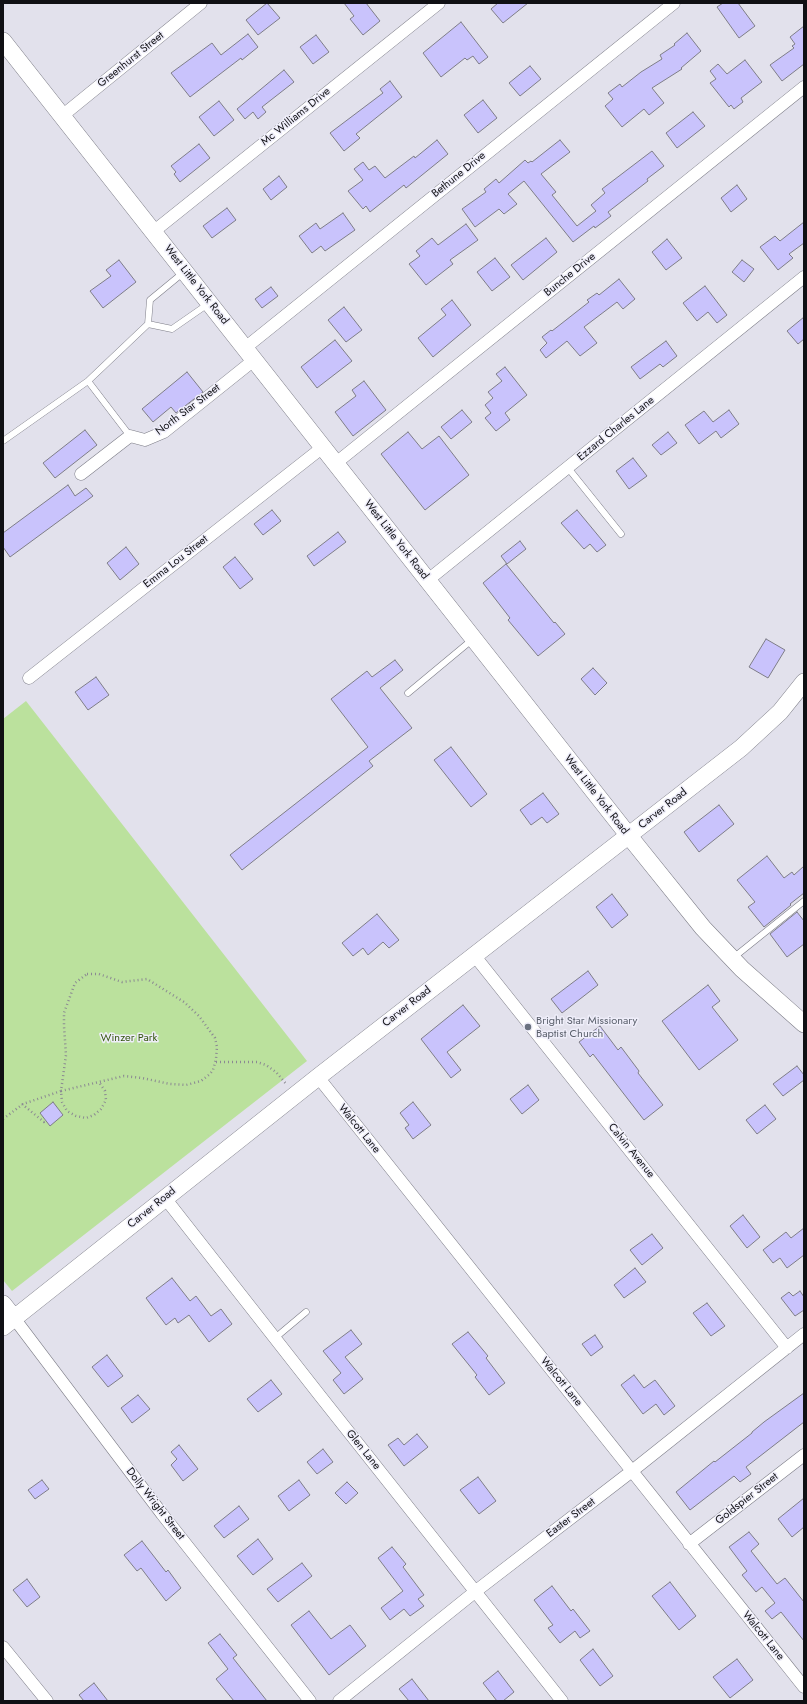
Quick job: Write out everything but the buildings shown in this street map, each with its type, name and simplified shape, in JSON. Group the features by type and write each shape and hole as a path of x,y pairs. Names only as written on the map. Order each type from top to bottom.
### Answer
{"street":[{"name":"Greenhurst Street","path":"62,116 201,3"},
{"name":"Mc Williams Drive","path":"154,232 439,3"},
{"name":"Bethune Drive","path":"250,354 674,3"},
{"name":"West Little York Road","path":"5,46 210,302 629,836 703,928 765,991 804,1024"},
{"name":"Bunche Drive","path":"336,463 804,87"},
{"name":"Ezzard Charles Lane","path":"428,580 804,277"},
{"name":"North Star Street","path":"130,436 146,440 164,432 250,354"},
{"path":"81,474 130,436"},
{"name":"Emma Lou Street","path":"29,678 323,447"},
{"name":"Carver Road","path":"8,1323 295,1095 629,836 763,729 785,706 804,682"},
{"name":"Calvin Avenue","path":"474,955 787,1348"},
{"name":"Walcott Lane","path":"318,1077 804,1687"},
{"name":"Glen Lane","path":"166,1198 562,1701"},
{"name":"Dolly Wright Street","path":"3,1304 8,1323 310,1701"},
{"name":"Easter Street","path":"339,1701 476,1591 632,1471 804,1334"},
{"name":"Goldspier Street","path":"689,1544 804,1455"},
{"path":"3,1647 46,1701"}],"lane":[{"path":"3,441 88,381 148,324 150,300 185,271"},
{"path":"148,324 172,329 210,302"},
{"path":"88,381 130,436"},
{"path":"568,468 621,534"},
{"path":"408,693 474,638"},
{"path":"732,959 804,901"},
{"path":"275,1338 306,1312"}],"path":[{"path":"3,1119 22,1104 61,1091 124,1076 170,1084 195,1084 210,1074 216,1062 217,1047 215,1038 199,1016 184,1002 146,979 122,982 109,976 87,974 75,983 64,1013 66,1055 61,1091 62,1102 67,1111 76,1116 86,1118 94,1115 101,1109 106,1100 105,1091 99,1082"},
{"path":"216,1062 257,1062 266,1065 276,1072 295,1095"},
{"path":"22,1104 44,1122 46,1121"}],"green space":[{"name":"Winzer Park","path":"26,701 307,1061 12,1291 3,1280 3,719"}],"place":[{"name":"Bright Star Missionary Baptist Church","path":"528,1027"}]}
